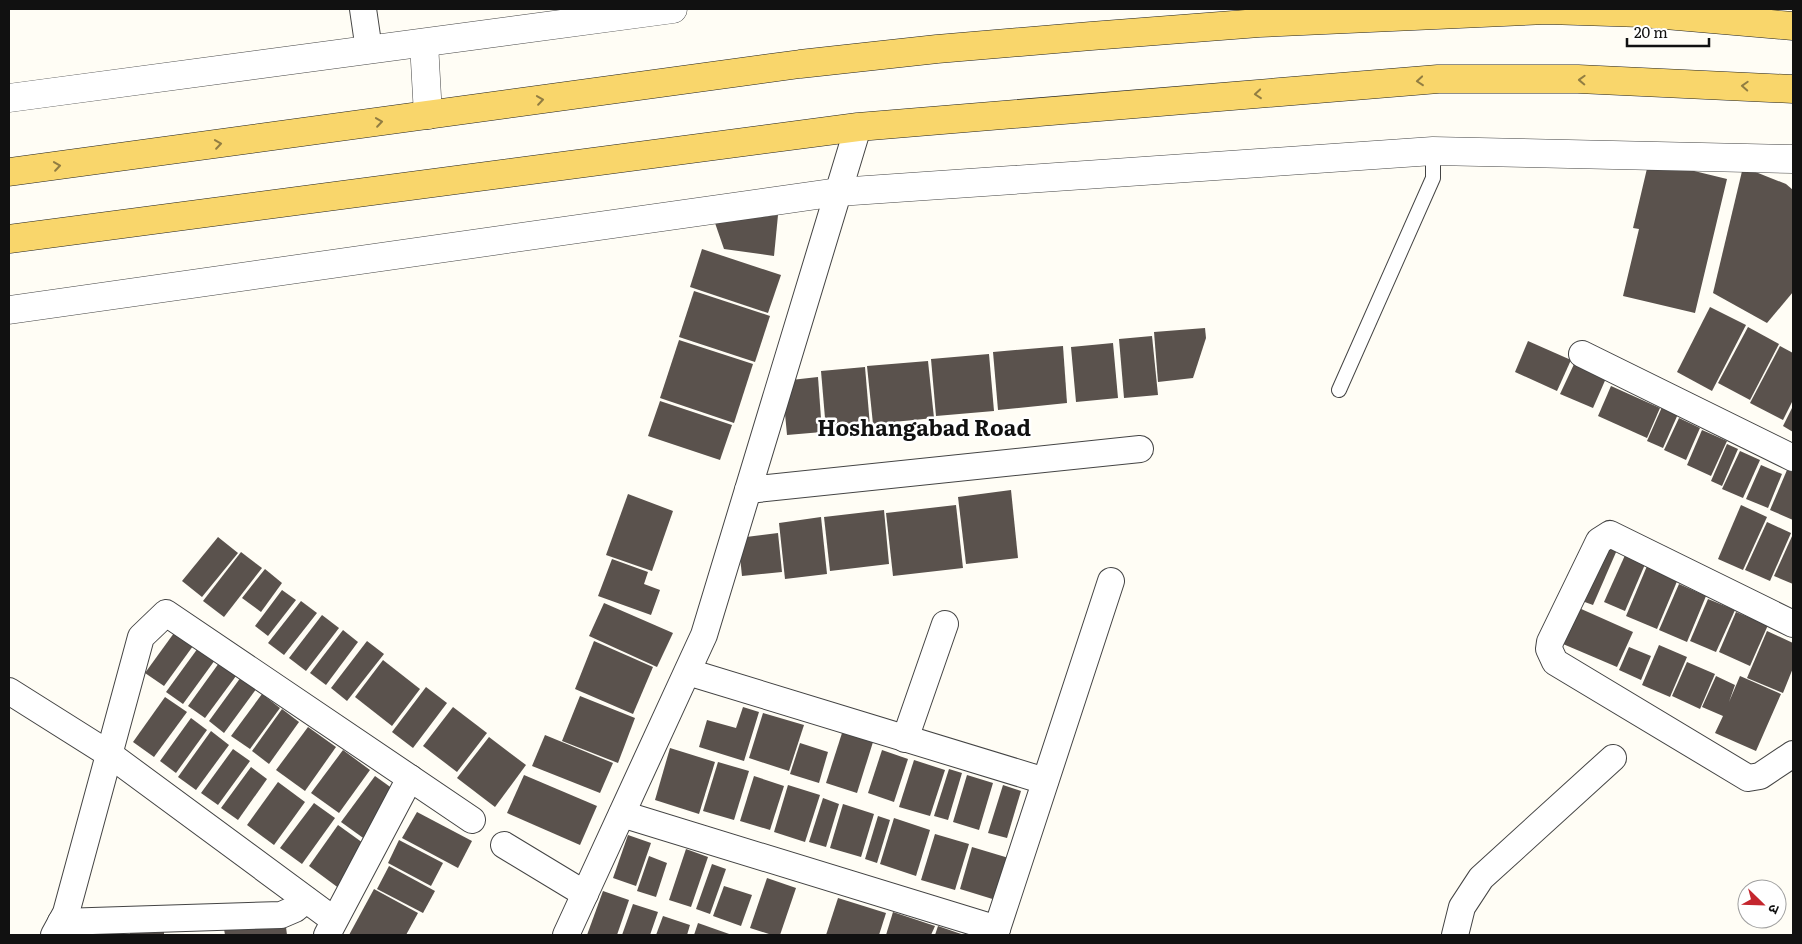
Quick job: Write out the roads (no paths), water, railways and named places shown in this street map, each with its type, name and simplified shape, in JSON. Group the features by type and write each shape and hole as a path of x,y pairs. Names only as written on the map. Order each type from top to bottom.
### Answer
{"main road":[{"path":"9,172 800,64 937,49 1259,23 1547,10 1642,13 1793,26"},
{"path":"9,239 858,127 1438,79 1578,79 1793,89"}],"street":[{"path":"363,9 369,50"},
{"path":"9,98 424,44 673,9"},
{"path":"424,44 428,115"},
{"path":"566,935 704,636 858,127"},
{"path":"9,310 838,192 1433,151 1793,159"},
{"path":"1582,354 1793,458"},
{"path":"748,490 1140,449"},
{"path":"1793,624 1610,534 1600,541 1550,642 1549,649 1556,662 1748,778 1760,776 1793,754"},
{"path":"622,814 996,932 1111,581"},
{"path":"58,929 66,914 141,637 166,613 472,820"},
{"path":"905,738 945,624"},
{"path":"688,672 1045,781"},
{"path":"9,691 110,754 306,900 331,928 410,778"},
{"path":"1456,935 1462,907 1481,878 1613,758"},
{"path":"504,845 585,894"},
{"path":"58,929 282,915 295,909 306,900"}],"lane":[{"path":"1339,390 1433,178 1433,151"}],"district":[{"name":"Hoshangabad Road","path":"924,428"}]}
